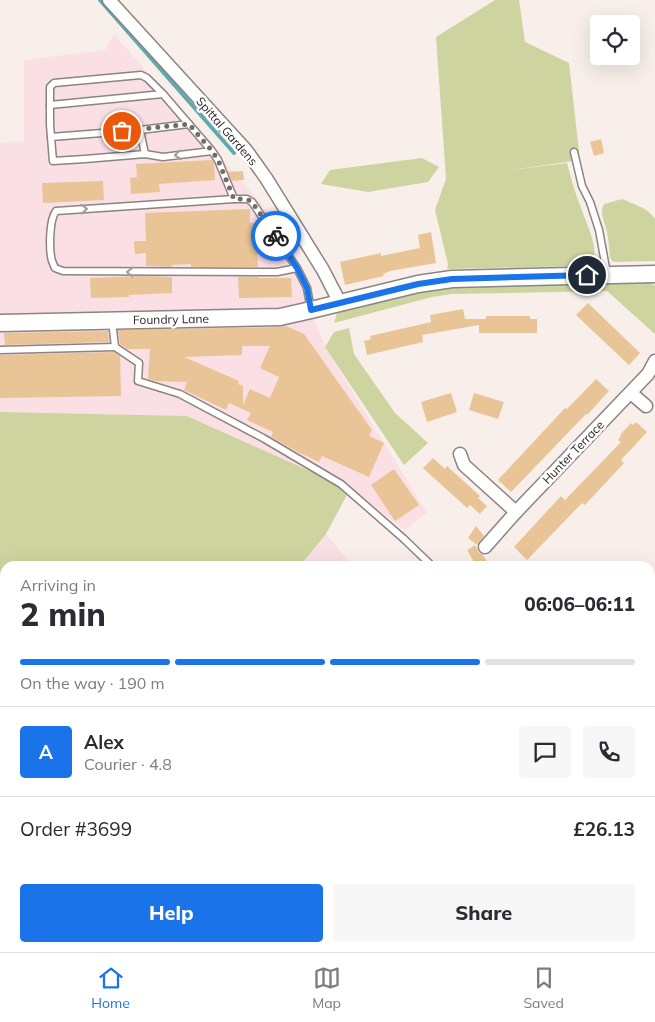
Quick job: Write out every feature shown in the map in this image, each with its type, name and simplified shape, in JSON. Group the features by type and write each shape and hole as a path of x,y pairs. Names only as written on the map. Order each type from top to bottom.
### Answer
{"street":[{"name":"Spittal Gardens","path":"109,0 246,150 266,178 324,270 340,303"},
{"name":"Foundry Lane","path":"0,322 280,317 418,284 452,279 655,274"},
{"name":"Hunter Terrace","path":"485,547 648,374 655,361"},
{"path":"630,393 646,406"},
{"path":"460,454 464,465 516,512"}],"lane":[{"path":"212,151 163,156 145,154 52,161 50,87 54,82 141,76 147,78 212,151 218,160 234,199"},
{"path":"50,105 163,94"},
{"path":"51,137 189,124"},
{"path":"140,130 145,154"},
{"path":"574,152 582,186 590,202 599,230 607,274"},
{"path":"297,268 277,272 64,271 55,268 52,260 50,230 53,215 56,211 247,199 252,202 297,268 307,288 311,310"},
{"path":"112,320 115,347"},
{"path":"0,350 115,347 139,363 138,381 180,394 263,438 342,484 427,561"}],"shaded area":[{"path":"114,34 278,223 325,347 427,513 405,530 350,489 187,416 0,412 0,143 24,141 24,60 105,50"},
{"path":"326,534 348,561 305,561"}],"green space":[{"path":"495,0 519,0 525,42 569,63 580,160 505,171 567,163 594,245 593,258 585,266 447,269 448,264 435,210 446,179 436,37"},
{"path":"422,158 439,167 428,182 368,192 321,184 330,170"},
{"path":"622,199 645,209 655,219 655,261 612,261 608,235 602,215 603,208 604,204"},
{"path":"644,280 655,286 655,334 607,291 452,294 432,297 334,323 337,313 420,290 454,284"},
{"path":"349,328 354,354 395,413 428,443 404,465 325,347 334,332"},
{"path":"0,412 187,416 350,489 326,534 304,561 0,561"}],"building":[{"path":"601,139 604,153 594,156 590,142"},
{"path":"212,160 214,163 215,180 159,184 160,192 131,194 130,178 137,177 136,164"},
{"path":"243,171 244,180 232,181 228,172"},
{"path":"103,181 104,200 43,203 42,183"},
{"path":"250,209 250,223 260,223 261,248 257,248 258,267 191,267 191,264 171,265 172,267 146,266 146,253 135,254 134,241 146,241 145,213"},
{"path":"431,232 436,263 390,271 383,274 384,276 345,285 340,262 381,253 381,256 420,248 418,235"},
{"path":"172,277 172,293 91,298 90,278"},
{"path":"238,277 291,278 292,297 239,298"},
{"path":"588,303 640,353 629,365 576,315"},
{"path":"463,309 465,319 486,319 486,316 530,316 530,319 537,319 537,333 479,333 479,325 422,335 423,342 367,355 364,341 371,339 370,336 431,322 430,315"},
{"path":"286,326 304,334 372,430 369,436 384,443 369,477 322,456 319,462 296,451 271,437 273,432 247,420 251,413 229,403 226,410 184,390 187,382 148,379 150,349 127,349 120,344 118,330","holes":["242,346 270,346 260,368 279,377 270,398 250,389 243,405 243,386 238,384 239,381 184,357 242,355"]},
{"path":"108,331 109,342 5,345 4,333"},
{"path":"114,352 120,356 121,396 0,398 0,355"},
{"path":"596,379 609,391 511,492 498,480 565,408 567,409"},
{"path":"451,393 457,412 427,422 421,402"},
{"path":"474,393 504,402 498,419 469,410"},
{"path":"636,422 647,432 621,460 624,463 585,505 582,503 527,560 514,547 561,496 565,500 621,442 618,440 620,435 631,423 633,425"},
{"path":"433,458 445,469 447,466 480,496 478,498 487,506 480,514 470,505 467,508 423,468"},
{"path":"394,469 419,505 395,521 371,485"},
{"path":"476,526 484,536 477,545 468,538"},
{"path":"475,545 487,561 473,561 467,550"}],"waterway":[{"path":"100,0 234,153"}],"way so far":[{"path":"122,131 189,124 218,160 234,199 243,198 252,202 276,236"}],"route":[{"path":"276,236 297,268 307,288 311,310 418,284 452,279 587,275"}]}
